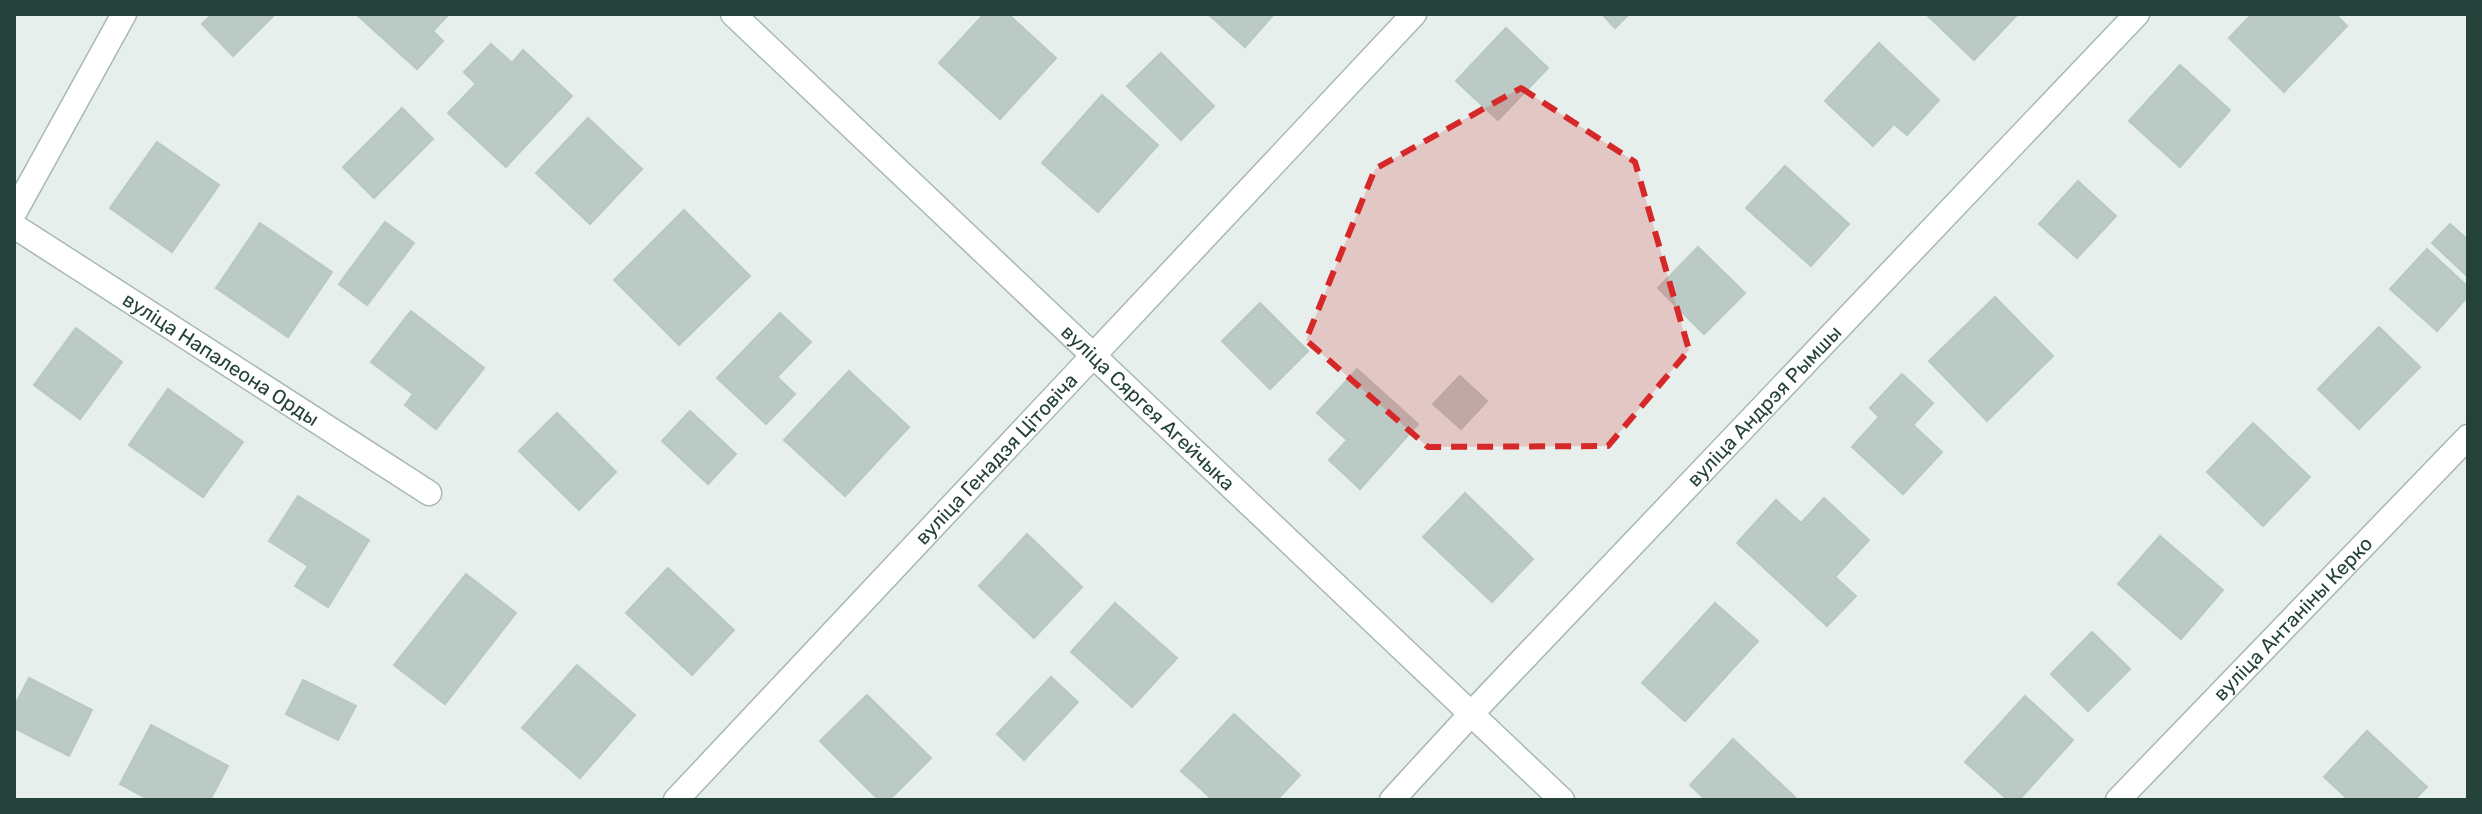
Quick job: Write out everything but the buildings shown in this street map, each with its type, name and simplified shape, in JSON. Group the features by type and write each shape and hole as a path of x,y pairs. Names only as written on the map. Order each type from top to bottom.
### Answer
{"street":[{"path":"14,213 124,14"},
{"name":"вуліца Сяргея Агейчыка","path":"733,14 1562,800"},
{"name":"вуліца Генадзя Цітовіча","path":"676,800 1414,14"},
{"name":"вуліца Андрэя Рымшы","path":"1392,800 2137,14"},
{"name":"вуліца Напалеона Орды","path":"14,226 429,493"},
{"name":"вуліца Антаніны Керко","path":"2118,800 2468,437"}],"highlighted area":[{"path":"1521,88 1635,162 1689,350 1608,446 1428,447 1306,340 1375,169"}]}
